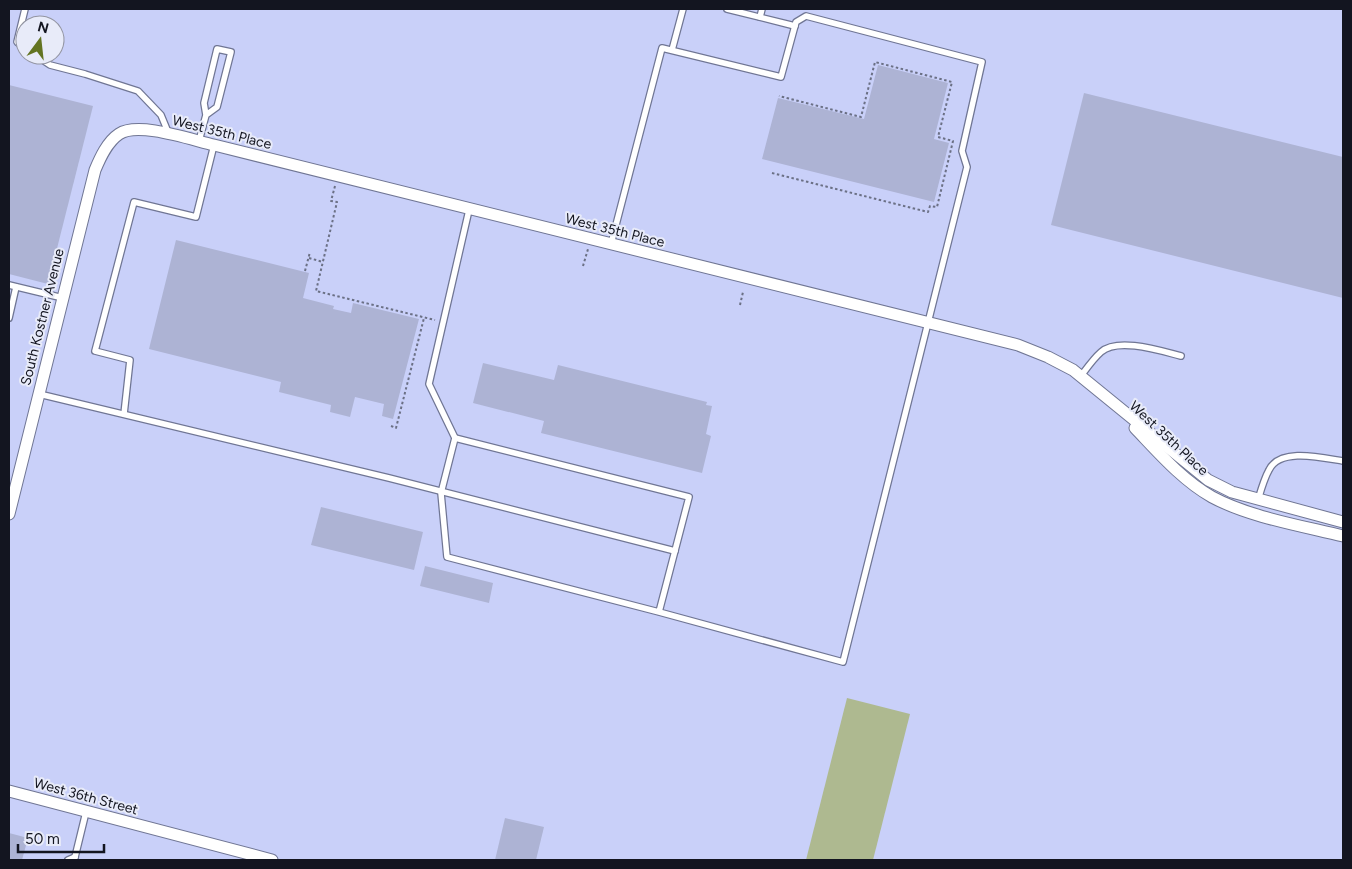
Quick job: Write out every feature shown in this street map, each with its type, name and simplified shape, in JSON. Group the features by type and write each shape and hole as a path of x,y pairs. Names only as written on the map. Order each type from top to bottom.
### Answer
{"street":[{"name":"West 35th Place","path":"118,134 134,129 150,130 199,141 1018,346 1048,357 1081,376 1208,480 1232,492 1343,522"},
{"name":"South Kostner Avenue","path":"9,514 95,170 104,151 118,134"},
{"name":"West 35th Place","path":"1096,387 1164,458 1211,496 1245,510 1343,536"},
{"name":"West 36th Street","path":"9,791 272,860"}],"lane":[{"path":"672,50 682,9"},
{"path":"727,9 795,26"},
{"path":"760,17 762,9"},
{"path":"469,210 429,384 455,438 441,493 447,557 843,662 967,167 962,151 982,62 806,16 796,22 781,77 662,48 611,245"},
{"path":"199,141 206,115 204,104 217,49 231,52 216,107 206,115"},
{"path":"50,65 138,91 160,114 169,134"},
{"path":"124,414 130,360 95,350 134,202 196,217 214,145"},
{"path":"9,285 63,298"},
{"path":"9,318 16,287"},
{"path":"1081,376 1102,350 1112,346 1141,346 1181,356"},
{"path":"39,394 380,476 675,552"},
{"path":"455,438 689,497 659,612"},
{"path":"1258,500 1269,469 1282,458 1291,456 1343,461"},
{"path":"68,860 77,859 86,812"}],"path":[{"path":"772,173 928,212 930,206 937,207 953,141 938,137 952,82 875,62 861,117 779,96"},
{"path":"335,186 331,201 337,202 316,291 435,320"},
{"path":"583,266 588,249"},
{"path":"305,271 310,252"},
{"path":"308,258 323,262"},
{"path":"740,305 743,292"},
{"path":"391,426 396,428 424,318"}],"shaded area":[{"path":"9,9 1343,9 1343,860 9,860"}],"green space":[{"path":"847,698 910,714 873,860 806,860"}],"building":[{"path":"878,65 948,83 934,139 949,143 934,202 762,159 778,98 864,119"},
{"path":"9,85 93,106 48,284 9,274"},
{"path":"1084,93 1343,157 1343,298 1051,225"},
{"path":"176,240 309,273 303,298 334,306 333,309 351,313 353,303 419,319 393,419 382,416 384,404 355,397 350,417 330,412 331,405 279,392 281,382 149,349"},
{"path":"483,363 554,380 558,365 707,402 706,405 712,406 706,434 711,436 702,473 541,433 544,421 473,403"},
{"path":"321,507 423,532 414,570 311,545"},
{"path":"425,566 493,583 489,603 420,586"},
{"path":"505,818 544,827 536,860 495,860"},
{"path":"9,833 28,838 22,860 9,860"}]}
